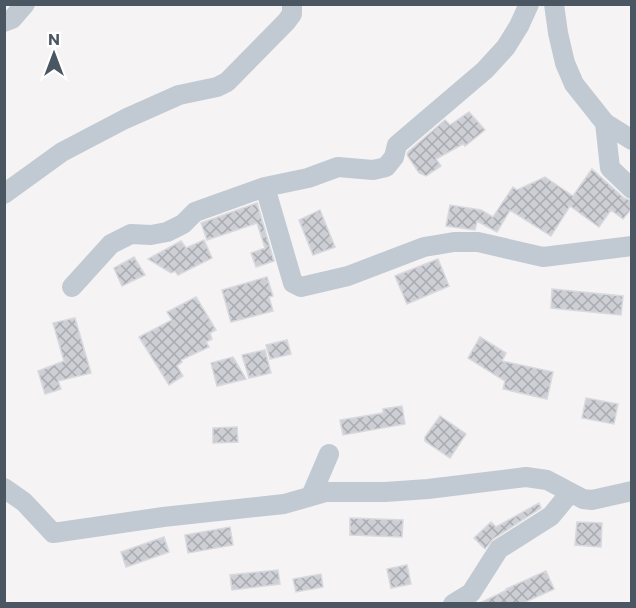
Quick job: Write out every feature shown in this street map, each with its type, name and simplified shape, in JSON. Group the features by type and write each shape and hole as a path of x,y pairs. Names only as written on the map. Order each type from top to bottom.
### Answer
{"street":[{"path":"4,22 12,19 25,4"},
{"path":"4,195 62,152 125,119 179,95 217,87 227,82 286,22 292,14 292,4"},
{"path":"72,287 111,244 131,234 151,235 168,232 183,224 195,212 265,187 308,178 338,167 373,170 386,167 394,157 397,146 485,70 506,47 529,4"},
{"path":"554,4 565,63 574,84 605,123 632,140"},
{"path":"605,123 610,168 632,189"},
{"path":"265,187 293,283 301,287 348,276 424,247 454,242 478,242 543,256 632,246"},
{"path":"311,496 329,454"},
{"path":"4,488 24,502 53,533 163,517 285,504 326,492 428,489 526,477 547,480 583,499 592,500 632,491"},
{"path":"453,603 471,593 499,549 551,516 565,499 567,491"}],"building":[{"path":"469,112 485,130 465,146 463,144 436,159 441,166 426,176 419,173 407,155 408,152 445,120 450,125"},
{"path":"592,169 624,198 632,201 632,208 623,219 611,210 599,227 570,206 551,236 510,210 497,232 477,221 475,230 446,226 450,205 481,210 493,217 513,187 517,190 545,177 573,196"},
{"path":"257,203 274,261 256,267 251,253 265,248 257,223 207,240 201,223"},
{"path":"320,210 335,247 313,255 299,220"},
{"path":"204,240 212,258 178,275 175,271 171,273 148,259 181,241 186,248"},
{"path":"134,257 145,275 122,286 114,268"},
{"path":"438,259 449,286 407,304 395,276"},
{"path":"267,277 273,296 269,297 273,311 231,322 222,290"},
{"path":"552,289 623,296 621,315 551,308"},
{"path":"196,297 216,330 210,333 212,339 206,342 209,347 181,360 182,362 177,366 183,376 169,385 139,337 172,320 167,312"},
{"path":"75,318 91,373 58,381 61,389 45,394 38,371 64,361 53,323"},
{"path":"480,337 506,353 502,361 553,372 547,399 503,389 505,381 468,358"},
{"path":"287,340 291,354 270,359 266,345"},
{"path":"265,350 271,373 249,378 242,355"},
{"path":"233,357 246,379 217,386 211,363"},
{"path":"586,398 618,404 614,424 582,418"},
{"path":"402,406 405,424 343,435 340,420 383,413 383,409"},
{"path":"440,416 466,434 450,458 425,441 425,437"},
{"path":"237,427 238,442 213,443 213,428"},
{"path":"539,503 541,508 493,539 485,549 474,538 491,522 496,527"},
{"path":"350,518 403,520 402,537 350,535"},
{"path":"577,522 602,523 601,547 575,545"},
{"path":"230,527 233,545 188,553 185,535"},
{"path":"164,537 169,552 126,567 121,552"},
{"path":"407,565 411,584 391,588 387,569"},
{"path":"278,570 280,584 232,590 230,575"},
{"path":"546,571 554,589 523,603 480,603 506,589"},
{"path":"321,574 323,587 296,592 293,579"}]}
